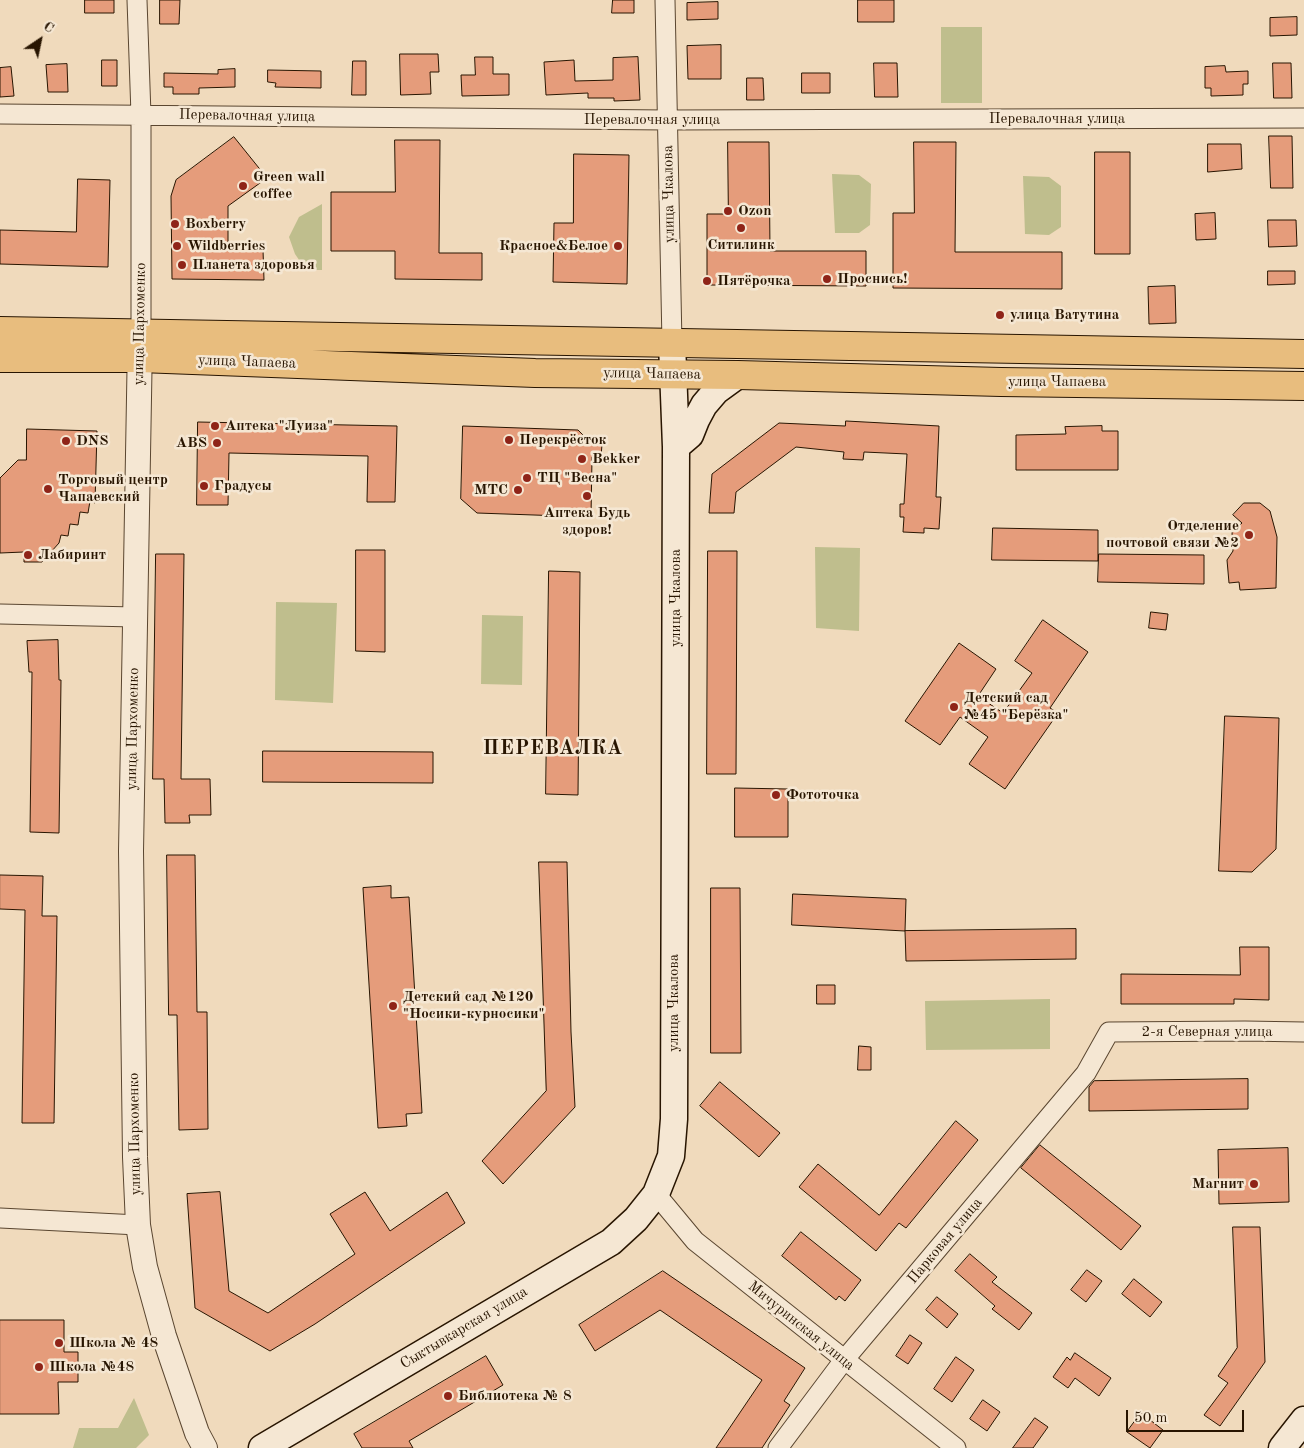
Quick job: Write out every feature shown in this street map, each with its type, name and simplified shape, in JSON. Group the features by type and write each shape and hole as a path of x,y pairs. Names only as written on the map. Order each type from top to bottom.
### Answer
{"main road":[{"name":"улица Чапаева","path":"0,331 140,346 463,371 1304,386"},
{"name":"улица Чапаева","path":"0,358 140,346 672,343 1304,354"},
{"name":"улица Чкалова","path":"656,1194 671,1156 674,1120 676,447 672,343"},
{"path":"676,447 690,435 704,405 716,391 738,376"},
{"name":"Сыктывкарская улица","path":"262,1448 611,1242 636,1219 656,1194"},
{"path":"1282,1448 1304,1420"}],"street":[{"name":"улица Пархоменко","path":"136,0 141,115 140,346 131,851 135,1157 138,1225 145,1267 164,1336 197,1433 205,1448"},
{"name":"улица Чкалова","path":"665,0 672,343"},
{"name":"Перевалочная улица","path":"0,114 668,120 1304,118"},
{"path":"0,614 135,617"},
{"name":"2-я Северная улица","path":"1109,1032 1245,1030 1304,1032"},
{"name":"Парковая улица","path":"778,1448 844,1360 1086,1073 1109,1032"},
{"name":"Мичуринская улица","path":"656,1194 695,1240 956,1448"},
{"path":"0,1218 138,1225"}],"shaded area":[{"path":"941,27 982,27 982,103 941,103"},
{"path":"832,174 859,175 871,184 870,225 859,233 835,233"},
{"path":"1023,176 1049,177 1061,186 1061,227 1049,235 1025,234"},
{"path":"322,204 322,270 306,270 295,254 289,237 299,217"},
{"path":"815,547 860,548 859,631 816,628"},
{"path":"276,602 337,603 333,703 275,700"},
{"path":"482,615 523,616 522,685 481,684"},
{"path":"1050,999 1050,1049 926,1050 925,1001"},
{"path":"134,1398 149,1435 136,1448 73,1448 79,1428 118,1428"}],"building":[{"path":"85,0 114,0 114,13 85,13"},
{"path":"160,0 180,0 179,24 160,24"},
{"path":"613,0 634,0 634,13 612,13"},
{"path":"858,0 894,0 894,22 858,22"},
{"path":"718,2 718,19 687,20 687,3"},
{"path":"1297,17 1297,35 1270,36 1270,18"},
{"path":"721,45 721,79 688,79 687,46"},
{"path":"400,54 438,54 439,72 430,72 431,94 401,95"},
{"path":"475,57 493,57 493,74 509,74 509,95 462,96 461,75 475,75"},
{"path":"638,57 640,100 614,101 614,98 588,98 588,93 546,95 544,62 574,60 575,81 613,80 613,58"},
{"path":"102,60 117,60 117,86 102,86"},
{"path":"353,61 366,61 366,95 352,95"},
{"path":"874,63 897,63 898,97 875,97"},
{"path":"1273,63 1291,63 1292,98 1274,98"},
{"path":"67,64 68,92 48,92 46,65"},
{"path":"1225,66 1226,72 1248,71 1248,84 1243,84 1243,95 1211,96 1211,88 1205,88 1205,67"},
{"path":"11,67 14,96 0,97 0,68"},
{"path":"235,69 235,87 199,88 199,94 173,94 173,87 164,87 164,73 218,74 218,70"},
{"path":"268,70 321,71 321,88 275,87 276,83 268,82"},
{"path":"802,73 830,73 830,93 802,93"},
{"path":"747,78 763,78 764,100 747,100"},
{"path":"1269,136 1292,136 1293,188 1271,188"},
{"path":"234,137 267,178 228,206 228,249 263,250 264,280 172,279 171,196 176,180"},
{"path":"395,140 440,140 439,253 482,253 482,280 395,279 395,251 331,251 331,192 395,192"},
{"path":"728,142 769,142 770,251 866,251 866,286 707,285 707,214 728,214"},
{"path":"914,142 956,142 955,252 1062,252 1062,289 893,288 893,213 914,213"},
{"path":"1208,144 1241,144 1242,169 1208,172"},
{"path":"1095,152 1130,152 1130,254 1095,254"},
{"path":"574,154 629,155 627,284 553,282 554,223 573,223"},
{"path":"78,179 110,180 108,267 0,264 0,230 76,232"},
{"path":"1215,213 1216,239 1196,240 1195,214"},
{"path":"1268,220 1296,220 1297,246 1269,247"},
{"path":"1268,271 1295,271 1295,284 1268,285"},
{"path":"1175,286 1176,323 1149,324 1148,287"},
{"path":"846,421 939,426 936,497 941,497 939,529 924,528 924,533 903,532 904,517 900,517 900,504 904,504 907,454 864,452 863,460 843,459 844,452 796,447 736,492 734,513 709,513 712,474 779,423 845,426"},
{"path":"198,422 397,426 395,502 367,502 368,456 229,453 228,505 197,505"},
{"name":"ТЦ \"Весна\"","path":"463,426 578,430 591,443 602,444 601,457 592,457 591,517 477,513 461,499"},
{"path":"1102,426 1102,431 1118,431 1118,470 1016,470 1016,435 1066,434 1065,427"},
{"name":"Торговый центр Чапаевский","path":"27,429 97,431 95,503 90,501 88,513 80,512 78,525 70,524 68,536 61,535 59,543 42,562 24,562 24,552 0,553 0,478 18,460 26,460"},
{"path":"1244,503 1260,503 1270,511 1277,537 1276,588 1240,590 1239,582 1229,583 1227,560 1233,551 1232,532 1242,523 1233,515"},
{"path":"993,528 1098,530 1098,561 992,560"},
{"path":"356,550 385,550 385,652 356,651"},
{"path":"708,551 737,551 736,774 707,774"},
{"path":"156,554 184,554 181,779 210,779 211,815 189,815 190,823 165,823 164,779 153,779"},
{"path":"1099,554 1204,555 1204,584 1098,582"},
{"path":"549,571 580,572 578,795 546,794"},
{"path":"1151,612 1168,614 1166,630 1149,628"},
{"name":"Детский сад №45 \"Берёзка\"","path":"1043,620 1088,652 1050,708 1058,713 1005,789 969,764 988,737 960,717 940,745 905,721 959,643 996,669 978,696 1003,713 1032,673 1015,661"},
{"path":"58,640 59,680 61,680 59,833 30,832 32,672 29,672 27,641"},
{"path":"1225,716 1279,718 1276,849 1252,872 1219,871"},
{"path":"263,751 433,752 433,783 263,782"},
{"path":"735,788 788,789 788,837 735,837"},
{"path":"167,855 195,855 197,1012 207,1012 208,1129 179,1130 177,1015 169,1015"},
{"path":"539,862 567,862 571,1032 575,1107 503,1184 482,1161 546,1091"},
{"path":"0,875 43,876 42,916 57,916 54,1123 22,1123 25,910 0,909"},
{"name":"Детский сад №120 \"Носики-курносики\"","path":"391,886 391,898 409,897 422,1113 406,1114 407,1126 378,1128 363,888"},
{"path":"711,888 740,888 741,1053 711,1053"},
{"path":"793,894 906,899 905,931 792,925"},
{"path":"1076,929 1076,959 906,961 905,931"},
{"path":"1240,947 1269,947 1269,1000 1234,999 1234,1004 1121,1004 1121,974 1240,975"},
{"path":"817,985 835,985 835,1004 817,1004"},
{"path":"859,1046 871,1047 871,1070 858,1070"},
{"path":"1248,1079 1248,1109 1089,1111 1089,1087 1094,1081"},
{"path":"720,1082 780,1133 759,1157 700,1106"},
{"path":"956,1121 978,1140 906,1228 899,1223 876,1251 799,1187 818,1164 879,1215"},
{"path":"1040,1145 1141,1226 1121,1250 1021,1168"},
{"name":"Магнит","path":"1288,1148 1289,1202 1219,1204 1218,1150"},
{"path":"220,1192 229,1291 268,1313 355,1254 330,1214 365,1192 390,1231 447,1192 465,1223 315,1324 270,1351 195,1308 187,1194"},
{"path":"1233,1227 1260,1227 1265,1362 1220,1426 1204,1415 1228,1383 1218,1376 1237,1348"},
{"path":"801,1232 861,1280 845,1301 839,1296 836,1300 782,1256"},
{"path":"970,1254 997,1277 992,1282 1032,1313 1019,1330 992,1309 995,1306 955,1271"},
{"path":"1087,1270 1102,1281 1086,1302 1071,1290"},
{"path":"663,1271 805,1368 784,1401 790,1405 762,1448 716,1448 762,1380 660,1310 595,1351 579,1325"},
{"path":"1134,1279 1162,1302 1150,1317 1122,1294"},
{"path":"937,1297 958,1314 947,1328 926,1310"},
{"name":"Школа №48","path":"0,1320 64,1320 64,1352 78,1352 78,1382 58,1382 59,1414 0,1414"},
{"path":"910,1335 922,1343 908,1364 896,1356"},
{"path":"1075,1353 1111,1378 1099,1396 1075,1378 1068,1388 1053,1377 1067,1357 1070,1360"},
{"path":"486,1356 503,1385 409,1441 413,1448 362,1448 354,1434"},
{"path":"956,1357 974,1370 952,1402 934,1389"},
{"path":"983,1400 1000,1412 987,1431 970,1419"},
{"path":"1141,1413 1163,1430 1150,1448 1127,1432"},
{"path":"1035,1418 1048,1427 1033,1448 1013,1448"}],"place":[{"name":"Green wall coffee","path":"243,186"},
{"name":"Ozon","path":"728,211"},
{"name":"Boxberry","path":"175,224"},
{"name":"Ситилинк","path":"741,228"},
{"name":"Wildberries","path":"177,246"},
{"name":"Красное&Белое","path":"618,246"},
{"name":"Планета здоровья","path":"182,265"},
{"name":"Проснись!","path":"827,279"},
{"name":"Пятёрочка","path":"707,281"},
{"name":"улица Ватутина","path":"1000,315"},
{"name":"Аптека \"Луиза\"","path":"215,426"},
{"name":"Перекрёсток","path":"509,440"},
{"name":"DNS","path":"66,441"},
{"name":"ABS","path":"217,443"},
{"name":"Bekker","path":"582,459"},
{"name":"ТЦ \"Весна\"","path":"527,478"},
{"name":"Градусы","path":"204,486"},
{"name":"Торговый центр Чапаевский","path":"48,489"},
{"name":"МТС","path":"518,490"},
{"name":"Аптека Будь здоров!","path":"587,496"},
{"name":"Отделение почтовой связи №2","path":"1249,535"},
{"name":"Лабиринт","path":"28,555"},
{"name":"Детский сад №45 \"Берёзка\"","path":"954,707"},
{"name":"Фототочка","path":"776,795"},
{"name":"Детский сад №120 \"Носики-курносики\"","path":"393,1006"},
{"name":"Магнит","path":"1254,1184"},
{"name":"Школа № 48","path":"59,1343"},
{"name":"Школа №48","path":"39,1367"},
{"name":"Библиотека № 8","path":"448,1396"}],"district":[{"name":"ПЕРЕВАЛКА","path":"553,749"}]}
